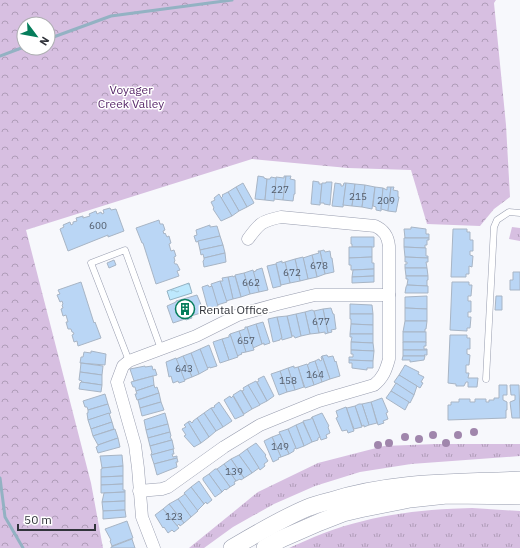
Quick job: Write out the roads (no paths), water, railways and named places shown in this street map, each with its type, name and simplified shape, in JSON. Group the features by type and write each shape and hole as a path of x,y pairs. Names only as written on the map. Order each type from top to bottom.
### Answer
{"main road":[{"path":"232,548 268,527 308,508 350,494 397,486 439,482 520,480"},
{"path":"265,548 280,539 320,522 342,513 360,509 410,499 447,495 520,496"}],"street":[{"path":"139,490 162,489 168,487 224,447 250,431 272,420 319,401 374,385 379,381 387,369 389,359 389,240 381,229 375,226 281,218 268,220 258,225 248,239"},
{"path":"154,548 142,517 138,463 135,445 117,382 123,366 129,360 196,336 238,315 316,295 389,295"}],"lane":[{"path":"486,379 494,227 497,220 509,212 520,213"},
{"path":"129,360 91,263 125,250 161,349"}],"water":[{"path":"189,283 192,293 170,300 167,291"}],"waterway":[{"path":"56,36 111,16 232,0"},
{"path":"0,56 16,50"},
{"path":"0,478 5,517 23,548"}],"place":[{"name":"Rental Office","path":"185,309"}],"park label":[{"name":"Voyager Creek Valley","path":"131,96"}]}
